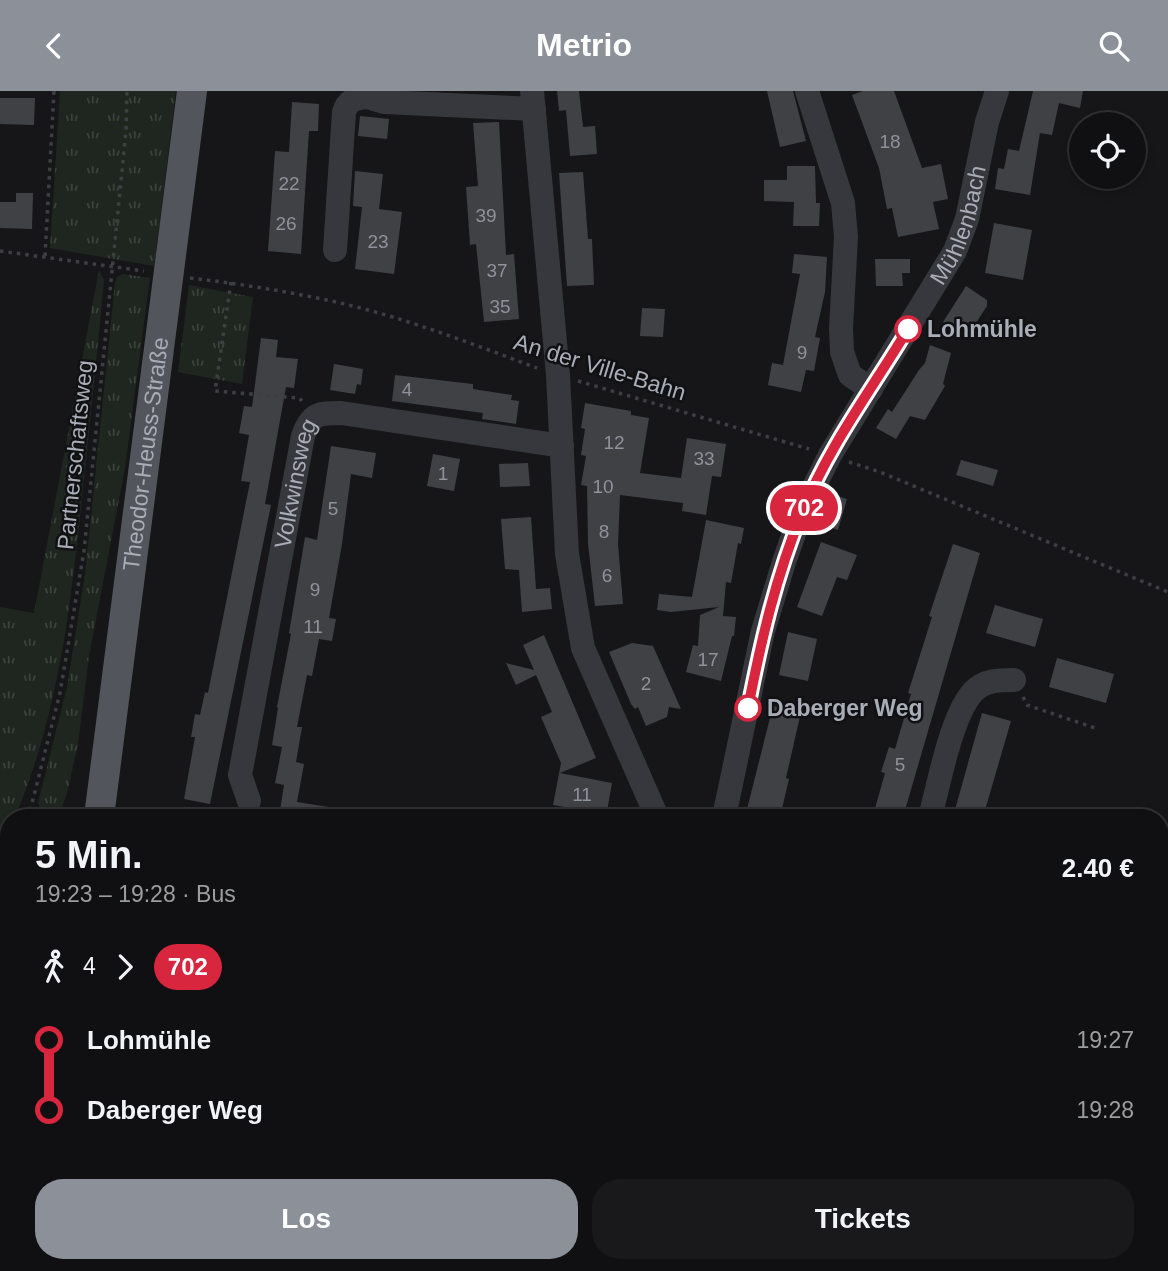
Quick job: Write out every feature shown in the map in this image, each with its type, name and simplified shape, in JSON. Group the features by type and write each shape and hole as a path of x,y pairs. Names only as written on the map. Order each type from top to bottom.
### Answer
{"main road":[{"name":"Theodor-Heuss-Straße","path":"105,799 192,91"}],"street":[{"path":"807,91 843,203 846,237 842,352 850,375 871,389"},
{"name":"Mühlenbach","path":"726,809 763,631 802,511 830,455 955,251 967,219 986,122 997,91"},
{"path":"335,250 346,104 367,94 384,101 533,100 558,375 567,554 583,647 654,809"},
{"name":"Volkwinsweg","path":"249,801 240,775 303,436 309,422 317,415 341,413 562,446"},
{"path":"932,809 959,713 974,691 993,680 1014,680"}],"path":[{"path":"45,256 54,91"},
{"name":"Partnerschaftsweg","path":"31,809 60,693 84,551 126,131 127,91"},
{"name":"An der Ville-Bahn","path":"0,251 170,276 231,282 325,299 436,332 558,375 830,455 892,477 1168,592"},
{"path":"231,282 215,391 299,398 317,415"},
{"path":"1014,680 1027,705 1098,729"}],"green space":[{"path":"60,91 176,91 154,266 50,248"},
{"path":"99,270 104,280 77,547 60,665 41,742 18,809 0,809 0,607 34,613"},
{"path":"123,274 150,278 125,468 89,656 78,744 68,789 62,809 40,809 38,803 67,687 85,574 117,277"},
{"path":"189,285 253,297 242,384 178,372"}],"building":[{"path":"557,91 579,91 583,127 595,126 597,154 570,156 566,110 559,111"},
{"path":"767,91 793,91 806,141 780,147"},
{"path":"863,91 894,91 922,168 941,164 948,199 933,202 939,229 898,237 892,208 887,209 879,168 852,95"},
{"path":"1033,91 1083,91 1080,108 1059,103 1052,135 1040,133 1030,195 995,189 998,168 1004,169 1008,149 1019,151"},
{"path":"0,98 35,98 34,125 0,124"},
{"path":"292,102 319,104 318,131 309,131 301,254 268,251 275,151 289,152"},
{"path":"360,116 389,119 387,139 358,136"},
{"path":"499,122 506,255 514,254 519,319 484,322 476,244 470,245 466,187 478,186 473,123"},
{"path":"787,166 815,166 816,203 820,203 819,226 793,226 794,202 764,201 764,180 787,180"},
{"path":"355,171 383,174 379,209 402,212 394,274 355,269 362,207 353,206"},
{"path":"583,172 588,239 592,239 594,285 567,286 559,173"},
{"path":"16,193 33,193 32,229 0,228 0,202 16,202"},
{"path":"994,223 1032,230 1023,280 985,273"},
{"path":"794,254 827,257 825,292 815,337 820,338 814,371 806,370 801,392 768,385 772,363 783,365 800,274 792,273"},
{"path":"875,259 910,259 910,273 902,273 903,286 876,286"},
{"path":"966,286 987,300 987,306 967,337 943,322"},
{"path":"642,308 665,309 663,337 640,336"},
{"path":"261,338 278,340 276,357 298,359 294,388 286,387 265,504 271,505 210,804 184,799 195,737 191,737 195,714 200,715 205,692 208,693 250,482 241,481 249,435 239,433 244,406 252,407"},
{"path":"930,345 951,353 943,384 945,386 925,420 910,416 896,439 876,428 888,409 892,412 925,363"},
{"path":"334,364 363,369 361,385 357,384 355,394 330,390"},
{"path":"395,375 473,384 473,389 512,395 511,400 519,401 516,424 482,419 483,413 392,401"},
{"path":"585,403 631,411 631,415 649,418 640,473 681,478 687,438 726,444 721,477 712,476 706,515 682,511 683,503 620,495 618,544 623,604 595,606 588,544 587,486 581,485 586,456 581,455"},
{"path":"331,446 376,453 372,478 351,474 329,618 336,619 332,641 319,639 312,676 307,675 297,727 302,727 296,762 304,764 297,802 341,809 280,809 284,785 275,783 282,747 272,745 277,707 305,537 317,540"},
{"path":"433,454 460,459 454,491 427,486"},
{"path":"961,460 998,470 993,486 956,475"},
{"path":"528,463 530,486 500,487 499,464"},
{"path":"828,493 847,499 838,530 815,522"},
{"path":"531,517 536,589 550,588 552,609 522,612 519,570 505,569 501,519"},
{"path":"706,520 744,528 741,544 738,543 731,583 726,582 723,616 736,617 734,636 721,681 686,672 693,645 698,646 700,615 719,607 671,612 657,610 659,594 692,597"},
{"path":"821,542 857,555 847,580 837,577 822,616 797,607"},
{"path":"953,544 980,553 905,809 875,809 885,773 881,772 889,747 895,749 911,694 908,693 932,617 929,616"},
{"path":"995,605 1043,619 1035,647 986,633"},
{"path":"788,632 817,639 808,681 779,675"},
{"path":"544,635 596,758 560,773 612,783 607,809 577,809 553,805 561,763 541,717 552,712 536,675 516,685 506,663 534,670 523,645"},
{"path":"632,643 653,646 681,709 669,707 667,717 646,726 638,707 635,709 631,704 609,652"},
{"path":"1057,658 1114,674 1106,703 1049,687"},
{"path":"773,706 801,712 782,809 747,809"},
{"path":"982,713 1011,721 985,809 955,809"}],"bus line":[{"name":"702","path":"748,708 763,631 802,511 830,455 908,329"}],"place":[{"name":"Lohmühle","path":"908,329"},
{"name":"Daberger Weg","path":"748,708"}]}
